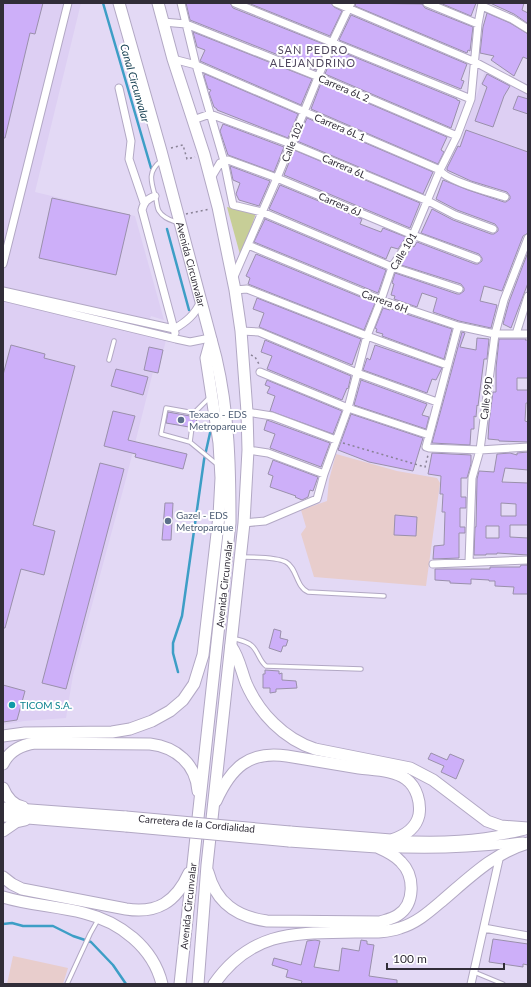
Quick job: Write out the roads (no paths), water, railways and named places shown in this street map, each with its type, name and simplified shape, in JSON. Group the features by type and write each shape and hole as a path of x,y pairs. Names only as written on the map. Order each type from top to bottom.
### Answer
{"highway":[{"name":"Avenida Circunvalar","path":"119,3 180,220 222,381 230,453 230,523 226,576 180,984"},
{"name":"Avenida Circunvalar","path":"158,3 173,59 204,154 218,207 234,285 241,331 247,412 248,450 244,524 212,811 198,984"},
{"path":"3,736 24,733 124,731 143,725 164,715 183,700 194,684 203,655 219,516 219,443 206,358 211,338"},
{"path":"209,607 226,576"},
{"path":"208,618 216,655"},
{"path":"231,642 239,660 243,676 258,705 273,723 304,745 315,749 410,768 433,780 487,821 501,826 528,828"},
{"path":"3,764 13,751 24,745 34,743 144,743 156,745 177,753 191,767 198,788 199,808"},
{"path":"212,811 232,772 241,764 252,758 263,756 276,755 295,757 392,773 408,780 418,796 420,807 419,816 411,830 403,836 391,840"},
{"path":"3,788 7,796 14,804 38,815"},
{"name":"Carretera de la Cordialidad","path":"3,808 38,815"},
{"path":"3,831 16,822 38,815"},
{"name":"Carretera de la Cordialidad","path":"3,816 38,815 126,822 290,837 377,847"},
{"name":"Carretera de la Cordialidad","path":"290,837 391,840"},
{"path":"214,984 243,954 254,946 274,938 299,933 383,931 403,927 426,914 483,866 500,854 528,842"},
{"path":"207,865 212,884 222,900 231,909 247,917 267,921 380,922 401,913 408,904 411,888 409,874 404,865 392,855 377,847"},
{"path":"3,877 22,889 126,909 148,910 166,903 179,892 186,880 194,859"},
{"path":"3,897 78,912 99,918 118,927 137,941 153,962 162,984"}],"main road":[{"path":"391,840 427,842 463,841 498,836 528,828"},
{"path":"377,847 441,849 472,848 528,842"}],"street":[{"path":"3,264 68,3"},
{"path":"180,3 196,65 224,161 233,205 262,212 392,267 459,289"},
{"path":"235,3 471,99"},
{"path":"336,3 350,6 475,62 528,90"},
{"path":"427,3 478,24"},
{"path":"482,4 528,29"},
{"name":"Calle 101","path":"244,524 265,521 317,499 324,474 348,408 367,336 392,267 413,235 440,170 457,136 471,99 478,24 482,4"},
{"name":"Calle 102","path":"234,285 248,245 332,43 350,6"},
{"name":"Carrera 6L 2","path":"163,22 186,24 319,77 457,136"},
{"name":"Carrera 6L 1","path":"173,59 196,65 305,111 440,170 441,173 455,180 505,197"},
{"path":"119,88 131,142 129,159 144,203"},
{"path":"193,120 210,114"},
{"name":"Carrera 6L","path":"210,114 291,144 428,201 455,215 493,229"},
{"name":"Carrera 6J","path":"224,161 228,160 277,178 413,235 477,259"},
{"path":"211,178 220,163 224,161"},
{"path":"155,196 148,199 144,203 142,210 176,339"},
{"name":"Calle 99D","path":"469,562 472,478 480,450 495,334 504,300 528,238"},
{"name":"Carrera 6H","path":"248,245 381,300 458,326 495,334 528,334"},
{"path":"234,285 447,365"},
{"path":"3,291 174,329 185,323 196,311 201,301"},
{"path":"516,334 528,296"},
{"path":"3,297 190,342 211,338"},
{"path":"458,326 437,402 429,435 428,448 480,450 528,448"},
{"path":"241,331 259,332 357,373 437,402"},
{"path":"260,372 348,408 429,435"},
{"path":"247,412 272,416 336,440"},
{"path":"248,450 268,453 324,474"},
{"path":"434,564 528,560"},
{"path":"471,984 500,854"},
{"path":"484,928 528,936"}],"lane":[{"path":"162,155 151,176 159,211 166,219 180,220"},
{"path":"109,360 114,341"},
{"path":"212,395 193,415 166,408 161,434 190,442 220,468"},
{"path":"190,442 192,427"},
{"path":"241,556 286,562 292,568 302,588 308,592 384,596"},
{"path":"231,642 250,644 263,664 266,666 361,669"},
{"path":"67,984 99,918"},
{"path":"474,972 503,984"}],"waterway":[{"name":"Canal Circunvalar","path":"103,3 151,168"},
{"name":"Canal Circunvalar","path":"167,229 189,310"},
{"path":"178,672 173,653 173,643 182,616 204,460 210,433"},
{"path":"3,924 12,923 23,926 53,926 73,936 91,942 113,965 126,984"}],"place":[{"name":"Texaco - EDS Metroparque","path":"181,420"},
{"name":"Gazel - EDS Metroparque","path":"168,521"},
{"name":"TICOM S.A.","path":"12,705"}],"district":[{"name":"SAN PEDRO ALEJANDRINO","path":"313,56"}]}
